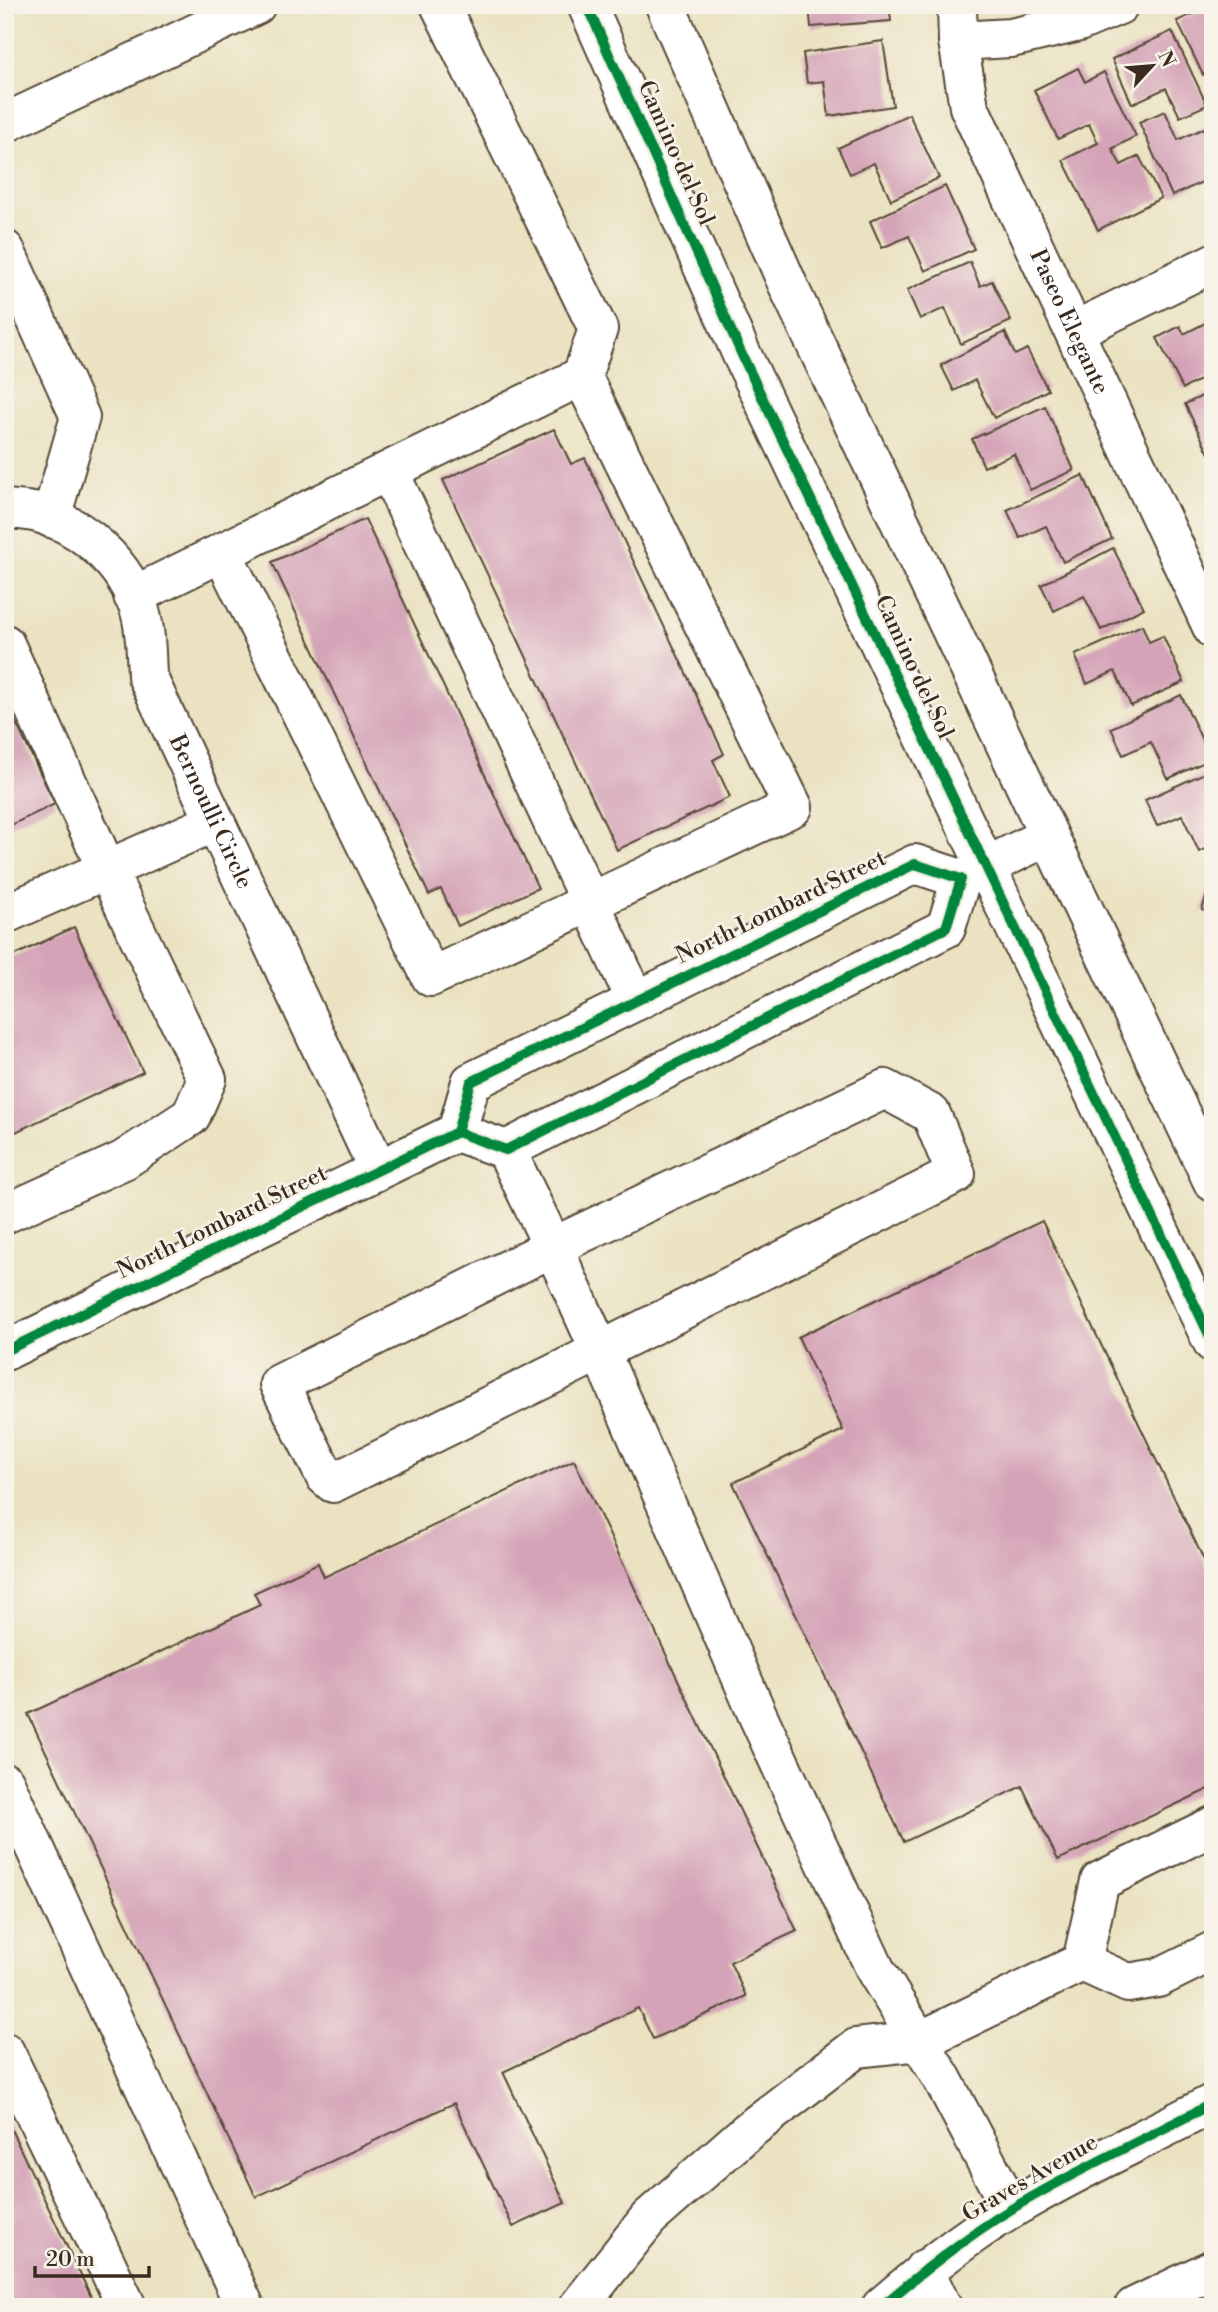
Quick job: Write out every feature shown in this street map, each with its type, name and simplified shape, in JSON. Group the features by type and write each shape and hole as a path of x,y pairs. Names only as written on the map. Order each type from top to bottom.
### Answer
{"street":[{"path":"5,123 256,5"},
{"path":"222,552 431,977 793,807 582,376 597,329 440,5"},
{"name":"Camino del Sol","path":"587,5 973,873 1213,1343"},
{"path":"664,5 792,292 1213,1182"},
{"path":"957,23 1011,38 1079,22 1119,5"},
{"name":"Paseo Elegante","path":"957,23 969,107 1073,331 1202,579 1213,629"},
{"path":"5,250 80,417 51,519"},
{"path":"1073,331 1213,263"},
{"path":"133,596 582,376"},
{"path":"389,471 636,1001"},
{"name":"Bernoulli Circle","path":"5,509 37,513 69,525 97,545 121,571 140,610 146,644 147,676 378,1169"},
{"path":"5,644 107,870 208,1079 191,1116 124,1160 5,1214"},
{"path":"5,914 215,822"},
{"path":"506,1150 946,928 973,873 1048,836"},
{"name":"North Lombard Street","path":"5,1351 457,1132 471,1082 915,864 973,873"},
{"path":"885,1090 931,1114 956,1174 333,1483 325,1476 279,1384 553,1247 885,1090"},
{"path":"457,1132 506,1150 600,1351 758,1716 876,1971 943,2080 1011,2209"},
{"path":"5,1783 245,2307"},
{"path":"1082,1962 1100,1881 1213,1826"},
{"path":"1082,1962 1128,1983 1158,1978 1213,1951"},
{"path":"578,2307 649,2218 748,2131 856,2048 920,2041 1082,1962"},
{"path":"5,2052 127,2307"},
{"name":"Graves Avenue","path":"881,2307 924,2269 1011,2209 1101,2159 1213,2103"},
{"path":"924,2269 942,2307"},
{"path":"1135,2307 1213,2269"}],"building":[{"path":"809,5 889,5 891,21 811,27"},
{"path":"1213,5 1213,70 1203,75 1177,21"},
{"path":"1172,31 1207,105 1180,117 1166,88 1132,104 1112,59"},
{"path":"883,41 893,106 829,116 824,81 807,83 803,53"},
{"path":"1078,68 1085,82 1104,72 1136,136 1112,149 1121,165 1139,156 1161,198 1098,230 1063,160 1098,143 1089,124 1058,139 1034,90"},
{"path":"1165,111 1178,140 1213,124 1213,177 1172,196 1139,122"},
{"path":"909,114 939,178 891,200 874,163 850,174 838,148"},
{"path":"945,186 974,249 925,271 909,236 882,248 870,221"},
{"path":"970,262 980,286 992,281 1011,321 961,344 945,308 920,319 907,290"},
{"path":"1213,319 1213,373 1183,389 1157,338 1180,326 1184,334"},
{"path":"1005,332 1015,355 1027,349 1048,390 994,418 975,380 954,391 941,365"},
{"path":"1213,391 1213,462 1185,404"},
{"path":"1045,406 1074,470 1030,490 1014,454 984,467 972,439"},
{"path":"554,429 571,464 585,458 724,754 713,760 730,797 617,850 443,480"},
{"path":"1083,475 1112,539 1063,562 1046,526 1020,538 1007,510"},
{"path":"365,519 538,888 458,926 441,889 429,895 272,562"},
{"path":"1113,548 1144,608 1101,630 1084,596 1054,611 1041,585"},
{"path":"1142,625 1149,642 1163,636 1184,682 1131,706 1115,671 1087,684 1075,655"},
{"path":"1181,695 1211,759 1168,779 1151,742 1123,755 1111,728"},
{"path":"5,700 55,804 5,828"},
{"path":"1211,770 1213,846 1199,852 1182,815 1157,826 1145,800"},
{"path":"1213,878 1213,913 1202,910"},
{"path":"74,927 143,1072 5,1137 5,960"},
{"path":"1042,1221 1213,1579 1213,1787 1058,1860 1022,1786 904,1842 733,1483 843,1430 798,1337"},
{"path":"574,1460 797,1931 730,1962 746,1996 653,2039 638,2008 503,2072 565,2203 513,2227 454,2103 256,2197 28,1714 260,1605 254,1593 318,1563 324,1577"},
{"path":"5,2117 96,2307 5,2307"}],"cycle path":[{"path":"587,5 742,355 1213,1343"},
{"path":"5,1351 457,1132 506,1150 946,928 961,879 915,864 471,1082 457,1132"},
{"path":"881,2307 992,2221 1077,2172 1213,2103"}]}
